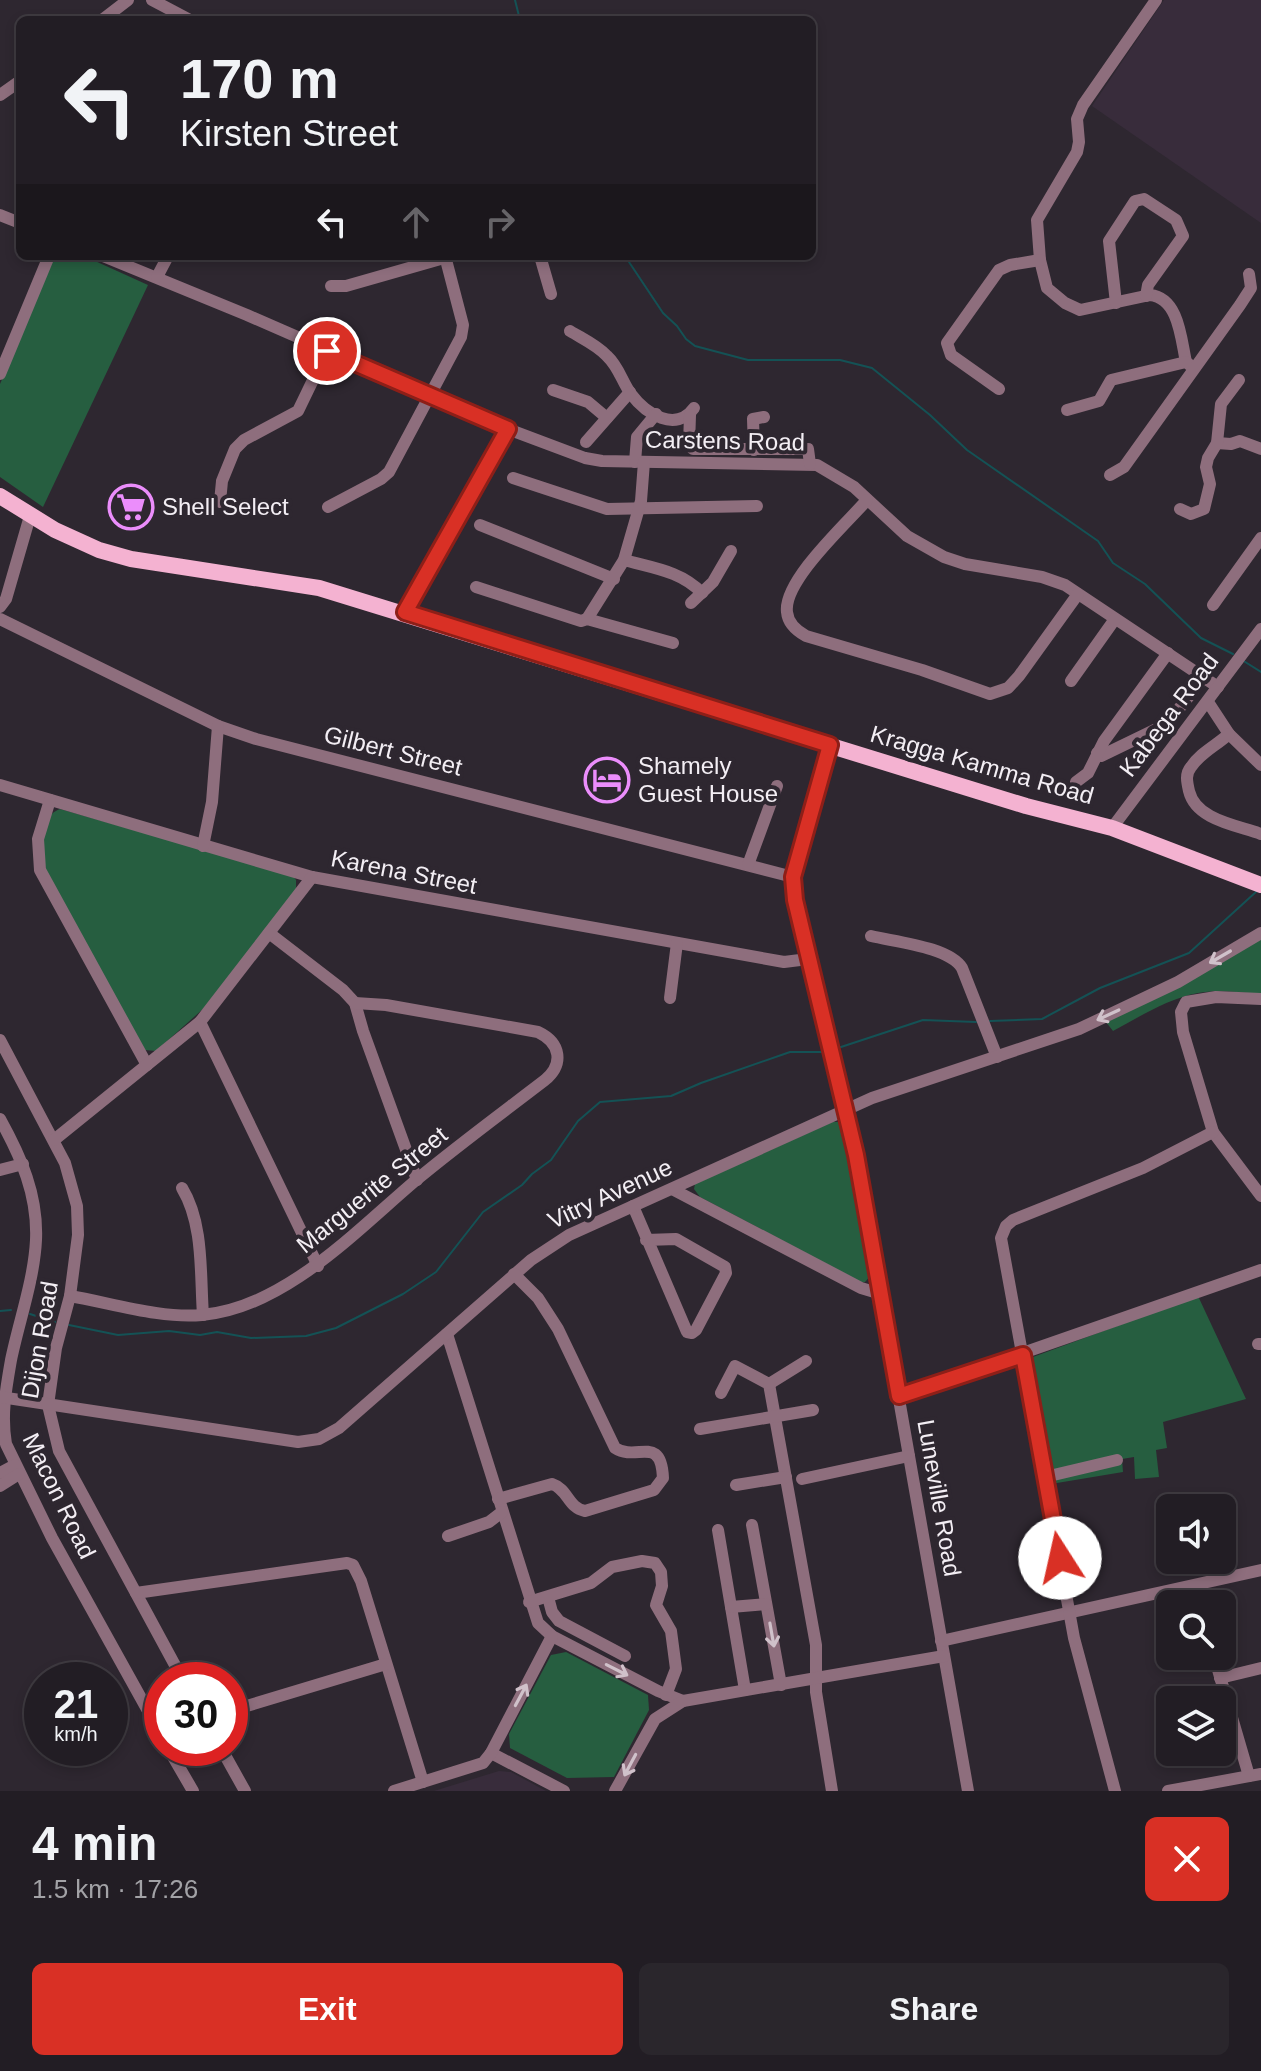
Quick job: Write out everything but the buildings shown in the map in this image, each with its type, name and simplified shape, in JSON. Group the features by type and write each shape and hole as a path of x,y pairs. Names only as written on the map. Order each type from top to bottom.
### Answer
{"main road":[{"name":"Kragga Kamma Road","path":"0,496 30,516 99,550 131,559 296,583 405,612 1026,806 1112,828 1261,885"}],"street":[{"path":"107,16 128,0"},
{"path":"152,0 182,16"},
{"path":"1156,0 1080,112 1077,152 1037,220 1040,260 1047,288 1065,303 1080,310 1158,296 1170,305 1190,365"},
{"path":"1116,303 1109,241 1135,201 1144,199 1176,220 1183,236 1148,285 1146,296"},
{"path":"0,374 47,260"},
{"name":"Carstens Road","path":"113,260 508,429 595,460 810,464 826,469 854,487 907,536 944,557 965,564 1042,577 1065,585 1204,677 1220,683"},
{"path":"157,277 166,260"},
{"path":"331,286 346,286 437,260"},
{"path":"328,507 385,476 463,333 449,260"},
{"path":"541,260 551,294"},
{"path":"999,389 951,355 947,343 999,270 1040,260"},
{"path":"1110,475 1124,467 1190,365 1251,288 1249,274"},
{"path":"570,331 607,355 630,392 656,414 674,421 684,419 692,412 689,445 693,449 808,449 810,464"},
{"path":"220,502 222,481 235,449 244,440 298,411 327,351"},
{"path":"1067,410 1099,401 1111,380 1190,365"},
{"path":"1180,509 1191,514 1204,509 1210,484 1206,467 1217,443 1221,404 1239,380"},
{"path":"553,390 588,402 607,418"},
{"path":"586,442 630,392"},
{"path":"587,619 624,560 639,507 637,437 656,414"},
{"path":"754,450 753,419 764,417"},
{"path":"405,612 508,429"},
{"path":"1217,443 1242,441 1261,449"},
{"path":"513,478 607,509 757,506"},
{"path":"867,500 823,548 789,596 788,618 806,636 922,670 990,694 1008,688 1019,676 1078,594"},
{"path":"0,607 6,599 30,516"},
{"path":"480,525 614,579"},
{"path":"1213,605 1261,538"},
{"path":"691,603 718,576 731,551"},
{"path":"624,560 674,574 702,593"},
{"path":"476,587 581,621 587,619 673,643"},
{"name":"Gilbert Street","path":"0,619 218,726 256,739 793,877"},
{"path":"1071,681 1115,619"},
{"name":"Kabega Road","path":"1112,828 1261,629"},
{"path":"1076,782 1088,773 1097,753 1168,653"},
{"path":"1097,753 1101,756 1167,724 1204,677"},
{"path":"1208,702 1229,734 1261,765"},
{"path":"203,846 212,802 218,726"},
{"path":"1229,734 1189,768 1189,793 1196,808 1203,813 1261,834"},
{"name":"Luneville Road","path":"830,745 793,877 795,900 846,1110 968,1791"},
{"name":"Karena Street","path":"0,785 312,877 784,962 808,959"},
{"path":"748,865 777,786"},
{"path":"50,800 38,839 40,870 147,1065"},
{"path":"54,1140 200,1022 312,877"},
{"path":"269,933 343,990 355,1003 417,1180"},
{"name":"Vitry Avenue","path":"2,1397 298,1442 328,1436 514,1274 543,1250 569,1235 846,1110 910,1084 1093,1022 1178,982 1261,933"},
{"path":"871,936 954,958 962,968 997,1057"},
{"path":"670,998 677,943"},
{"path":"1261,999 1216,997 1191,1000 1186,1002 1181,1012 1183,1032 1213,1132 1261,1196"},
{"name":"Marguerite Street","path":"70,1296 177,1315 203,1315 244,1304 318,1266 417,1180 551,1074 559,1057 548,1037 538,1032 386,1005 355,1003"},
{"path":"200,1022 318,1266"},
{"name":"Dijon Road","path":"0,1040 65,1163 77,1206 78,1235 70,1296 56,1348 48,1405 59,1451 173,1662"},
{"name":"Macon Road","path":"1,1123 23,1164 33,1203 36,1241 2,1397 2,1429 17,1469 144,1703"},
{"path":"1115,1791 1069,1612 1001,1238 1006,1226 1024,1215 1143,1168 1213,1132"},
{"path":"0,1170 23,1164"},
{"path":"182,1188 194,1210 203,1315"},
{"path":"672,1189 861,1288 881,1294"},
{"path":"633,1206 646,1240 687,1332 694,1332 726,1273 725,1267 679,1240 646,1240"},
{"path":"899,1396 1256,1271 1261,1286"},
{"path":"448,1536 489,1522 500,1506 552,1484 564,1490 575,1508 585,1511 654,1490 663,1478 659,1459 653,1452 623,1453 615,1448 558,1329 538,1298 514,1274"},
{"path":"447,1334 538,1623 552,1636 683,1701"},
{"path":"769,1384 806,1361"},
{"path":"721,1393 735,1366 769,1384"},
{"path":"769,1384 816,1645 817,1707 832,1791"},
{"path":"700,1429 813,1410"},
{"path":"802,1479 909,1456"},
{"path":"1045,1477 1117,1460"},
{"path":"0,1473 17,1469"},
{"path":"0,1486 17,1469"},
{"path":"736,1485 786,1477"},
{"path":"752,1525 781,1685"},
{"path":"718,1530 745,1690"},
{"path":"529,1602 591,1583 612,1567 642,1561 658,1566 662,1580 655,1601 671,1631 676,1669 666,1695"},
{"path":"136,1593 347,1563 353,1565 361,1581 423,1782"},
{"path":"941,1641 1261,1570"},
{"path":"1193,1586 1194,1590"},
{"path":"548,1597 552,1612 559,1621 625,1656"},
{"path":"731,1607 766,1604"},
{"path":"394,1791 483,1763 552,1636"},
{"path":"655,1719 683,1701 944,1656"},
{"path":"248,1706 386,1664"},
{"path":"1220,1678 1261,1668"},
{"path":"1168,1791 1255,1775 1218,1670"},
{"path":"615,1791 655,1719 659,1704 650,1687"},
{"path":"491,1753 564,1791"},
{"path":"178,1766 193,1791"},
{"path":"231,1766 245,1791"}],"shaded area":[{"path":"1164,0 1261,0 1261,223 1092,106"},
{"path":"499,1771 511,1772 546,1791 434,1791"}],"green space":[{"path":"53,260 93,260 148,285 43,507 0,477 0,384"},
{"path":"60,809 292,875 296,880 296,891 204,1008 156,1051 145,1050 46,873 43,846 45,827 53,813"},
{"path":"1261,938 1261,994 1198,993 1165,1004 1113,1031 1106,1022"},
{"path":"832,1122 846,1128 872,1274 865,1282 700,1197 694,1189 695,1184"},
{"path":"1198,1296 1246,1399 1163,1422 1167,1448 1156,1450 1159,1477 1135,1479 1134,1457 1122,1459 1123,1472 1051,1484 1030,1366 1033,1357"},
{"path":"566,1652 648,1695 649,1710 614,1777 567,1778 510,1748 509,1734 551,1655"}],"waterway":[{"path":"515,0 519,16"},
{"path":"628,260 663,313 695,346 748,360 840,360 872,368 967,450 1098,541 1113,563 1145,584 1201,638 1233,654"},
{"path":"1242,660 1261,672"},
{"path":"990,1021 1042,1019 1100,988 1189,953 1257,891"},
{"path":"838,1048 923,1020 976,1022"},
{"path":"69,1325 118,1335 169,1331 200,1335 217,1332 251,1338 306,1336 336,1328 403,1294 436,1272 483,1212 551,1160 578,1121 600,1102 671,1096 790,1052 823,1052"},
{"path":"0,1311 11,1310"},
{"path":"30,1314 55,1322"}],"place":[{"name":"Shell Select","path":"131,507"},
{"name":"Shamely Guest House","path":"607,780"}],"route":[{"path":"327,351 508,429 405,612 830,745 793,877 795,900 856,1155 899,1396 1023,1355 1060,1558"}]}
